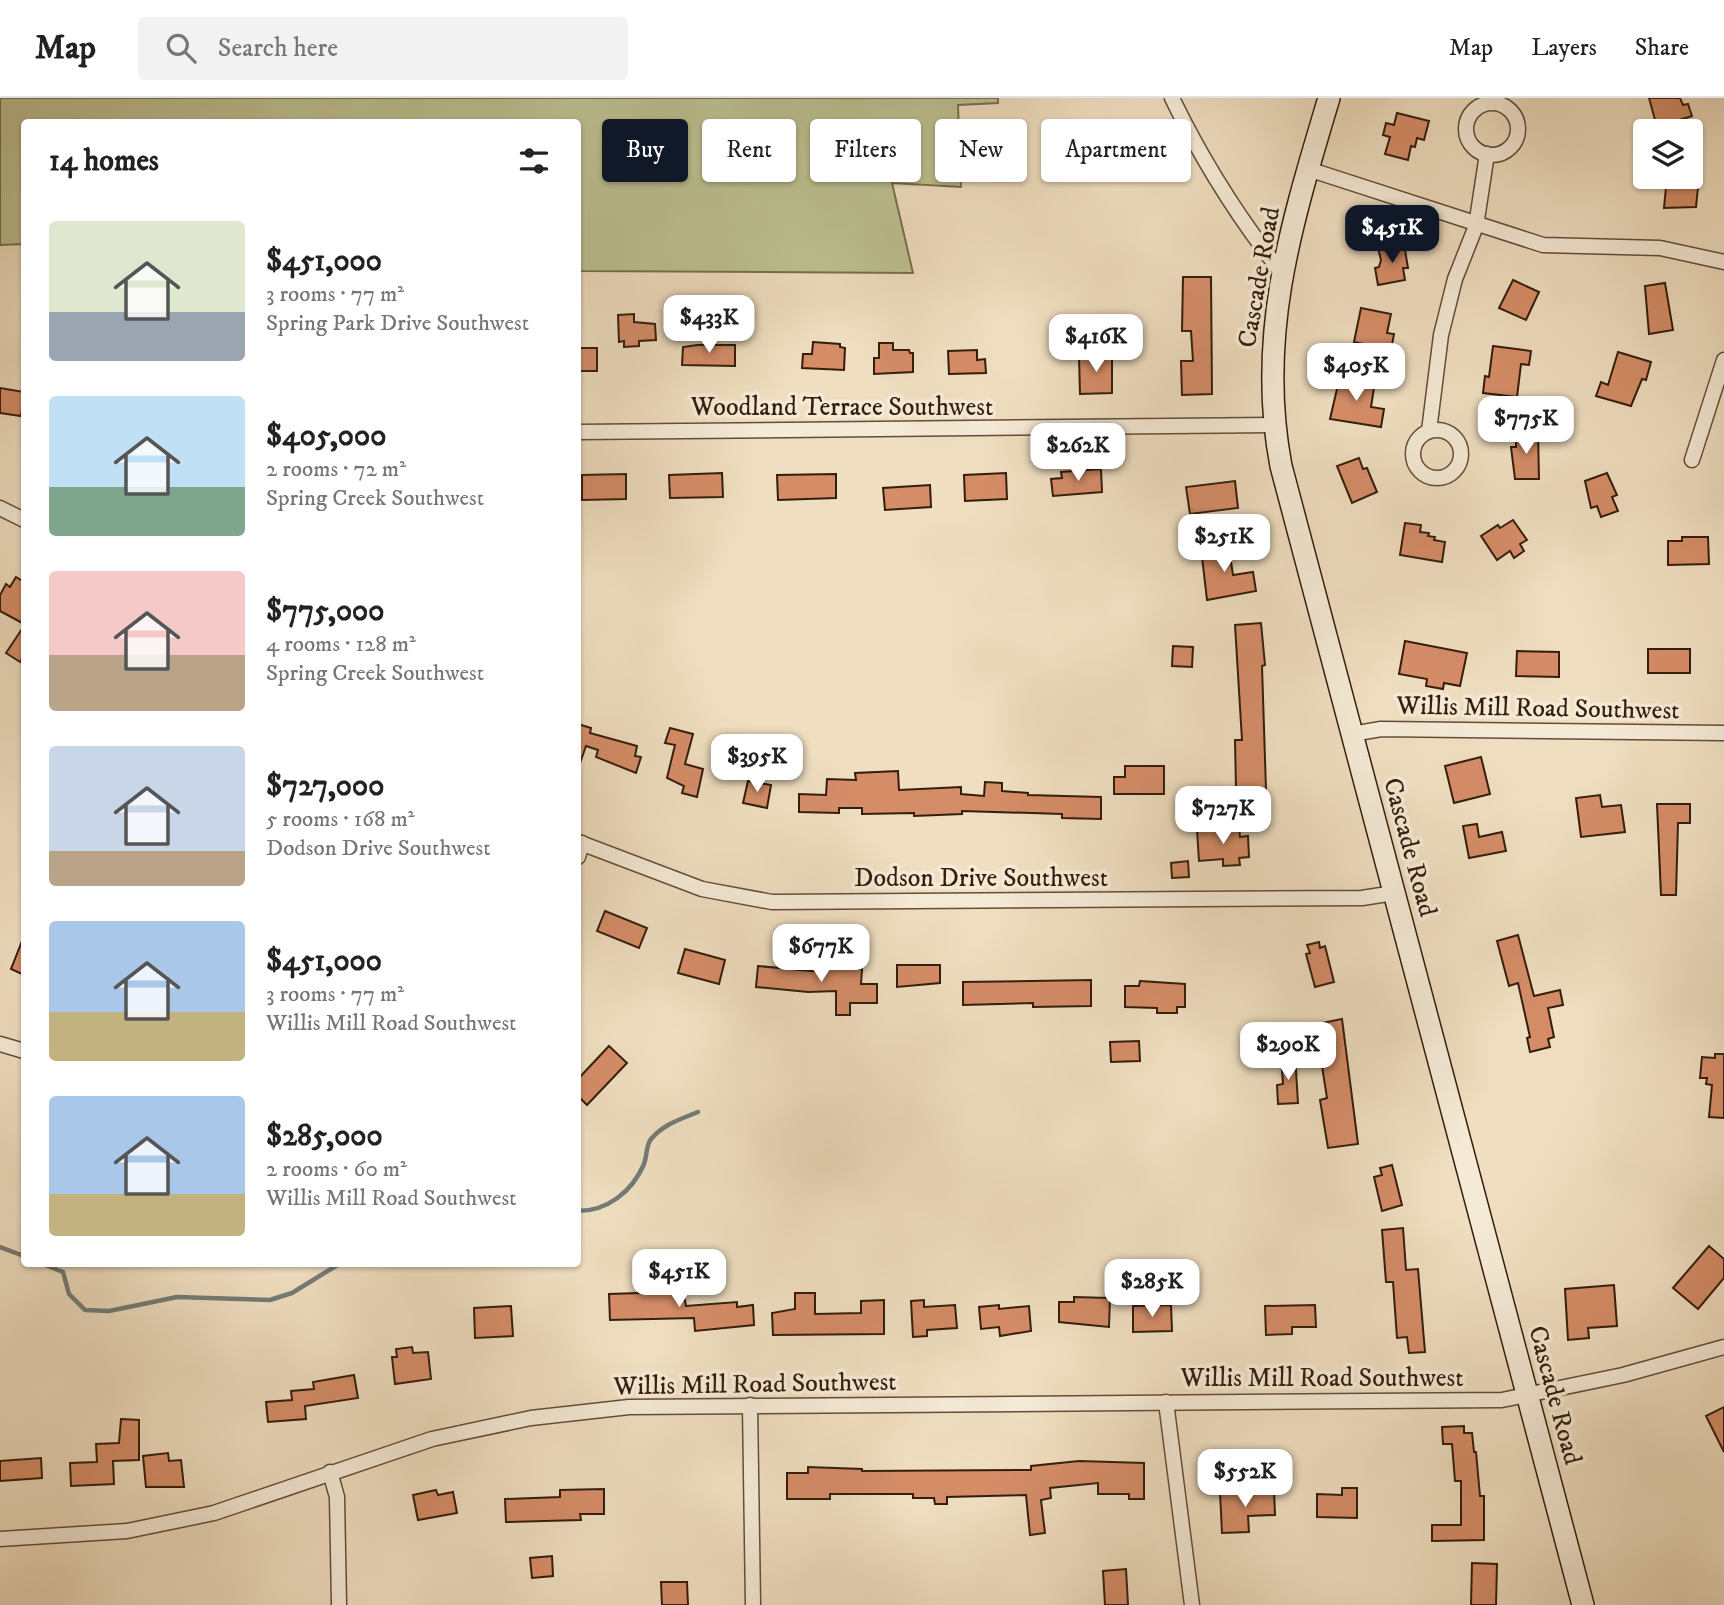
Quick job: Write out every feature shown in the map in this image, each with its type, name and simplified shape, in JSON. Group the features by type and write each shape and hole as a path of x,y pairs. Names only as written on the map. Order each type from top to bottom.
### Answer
{"main road":[{"name":"Cascade Road","path":"1329,98 1282,273 1271,372 1274,425 1281,466 1583,1605"}],"street":[{"path":"1172,98 1200,153 1254,237 1282,273"},
{"path":"1429,431 1441,335 1455,279 1476,226 1488,154"},
{"path":"1308,169 1476,226 1544,245 1660,248 1724,262"},
{"path":"1692,460 1724,360"},
{"name":"Woodland Terrace Southwest","path":"581,432 1274,425"},
{"path":"0,508 21,518"},
{"name":"Willis Mill Road Southwest","path":"1352,734 1381,729 1724,733"},
{"name":"Dodson Drive Southwest","path":"581,848 702,889 772,902 1362,898 1394,893"},
{"path":"0,1044 21,1050"},
{"name":"Willis Mill Road Southwest","path":"0,1539 127,1531 214,1513 432,1439 531,1418 629,1407 1502,1400 1623,1376 1724,1347"},
{"path":"1166,1402 1192,1605"},
{"path":"750,1405 753,1605"},
{"path":"330,1472 337,1497 339,1605"}],"green space":[{"path":"0,98 998,98 998,103 958,105 959,119 935,119 935,182 961,182 961,187 892,183 913,273 581,271 581,119 21,119 21,244 0,245"}],"building":[{"path":"1649,98 1680,98 1683,105 1688,104 1692,116 1682,119 1655,119"},
{"path":"1397,113 1429,121 1424,140 1417,138 1415,147 1411,146 1408,160 1385,154 1390,137 1383,135 1386,123 1394,125"},
{"path":"1666,189 1698,189 1696,207 1664,208"},
{"path":"1404,244 1408,268 1403,268 1405,280 1378,285 1375,268 1379,267 1381,260 1378,248"},
{"path":"1183,277 1211,277 1212,394 1182,395 1181,361 1193,361 1191,331 1182,331"},
{"path":"1513,280 1539,292 1526,320 1499,308"},
{"path":"1665,283 1673,330 1649,334 1645,286"},
{"path":"1361,308 1391,314 1387,333 1394,334 1391,350 1354,342"},
{"path":"634,314 634,322 655,324 656,340 639,341 639,346 624,347 624,341 619,342 618,315"},
{"path":"813,342 840,344 840,347 845,348 844,370 802,368 803,354 812,354"},
{"path":"879,343 893,343 893,350 909,350 913,353 913,372 874,374 874,358 879,358"},
{"path":"735,345 735,366 682,365 683,347"},
{"path":"1493,346 1531,351 1529,365 1521,364 1517,397 1483,393 1485,376 1489,377"},
{"path":"581,348 597,348 597,371 581,371"},
{"path":"977,350 977,360 985,359 986,373 949,374 948,351"},
{"path":"1618,352 1651,362 1646,380 1642,379 1631,406 1596,396 1601,382 1608,385"},
{"path":"1112,355 1112,393 1080,394 1079,356"},
{"path":"1340,376 1375,381 1371,407 1384,409 1381,427 1330,419"},
{"path":"0,388 21,392 21,416 0,413"},
{"path":"1516,432 1538,432 1539,479 1515,479 1511,447 1516,447"},
{"path":"1359,458 1363,469 1367,468 1377,492 1352,503 1337,466"},
{"path":"1101,469 1102,492 1053,496 1051,479 1062,478 1061,472"},
{"path":"722,473 723,497 670,498 669,475"},
{"path":"1006,473 1007,499 965,501 964,475"},
{"path":"1607,473 1617,495 1612,497 1618,511 1601,517 1597,506 1591,508 1585,481"},
{"path":"626,474 626,499 582,500 582,475"},
{"path":"836,474 836,498 778,500 777,475"},
{"path":"1235,481 1238,508 1190,514 1186,487"},
{"path":"930,485 931,507 885,510 883,488"},
{"path":"1513,520 1527,540 1520,544 1524,551 1514,558 1510,551 1497,560 1481,536 1498,525 1500,528"},
{"path":"1405,523 1421,525 1420,532 1429,533 1428,536 1435,537 1434,540 1445,542 1442,562 1400,555"},
{"path":"1682,537 1708,537 1709,564 1668,565 1668,541 1682,541"},
{"path":"1228,543 1233,575 1253,572 1256,591 1207,600 1201,548"},
{"path":"16,577 21,580 21,622 0,611 0,595 6,584 10,587"},
{"path":"1261,623 1265,665 1262,666 1266,790 1236,790 1235,740 1242,740 1235,625"},
{"path":"21,630 20,662 6,653"},
{"path":"1405,641 1467,653 1460,686 1444,683 1443,689 1426,686 1427,679 1399,674"},
{"path":"1173,646 1193,647 1192,667 1172,666"},
{"path":"1648,649 1690,649 1690,673 1648,673"},
{"path":"1517,651 1559,652 1559,677 1516,676"},
{"path":"581,725 591,728 590,733 637,746 635,756 641,757 636,773 596,757 598,750 586,746 581,760"},
{"path":"670,728 693,734 685,764 703,769 697,797 682,793 684,786 667,778 675,745 665,743"},
{"path":"1481,757 1490,794 1454,803 1445,766"},
{"path":"1125,766 1164,766 1164,794 1114,794 1114,777 1125,777"},
{"path":"898,771 899,790 961,787 961,794 984,796 985,782 1002,783 1002,791 1028,795 1101,797 1101,819 1062,818 1062,814 962,811 962,814 914,816 914,813 862,814 862,808 839,808 839,813 799,812 799,794 826,795 827,779 856,780 855,773"},
{"path":"748,781 771,785 767,808 743,803"},
{"path":"1600,795 1602,807 1621,805 1625,832 1581,837 1576,798"},
{"path":"1657,804 1690,804 1690,823 1678,823 1676,895 1661,895"},
{"path":"1477,824 1479,837 1502,832 1506,851 1469,858 1463,826"},
{"path":"1239,827 1240,837 1248,836 1249,857 1239,858 1240,865 1223,866 1223,859 1199,861 1197,830"},
{"path":"1188,861 1189,877 1172,878 1171,863"},
{"path":"605,911 647,928 639,948 597,931"},
{"path":"1518,935 1534,996 1560,990 1563,1005 1548,1008 1554,1037 1548,1039 1550,1047 1530,1052 1527,1038 1530,1037 1518,983 1509,986 1497,941"},
{"path":"1319,942 1320,948 1325,946 1334,982 1315,987 1306,954 1310,953 1307,945"},
{"path":"21,944 21,974 11,969"},
{"path":"685,949 725,960 719,984 678,973"},
{"path":"897,965 940,965 940,983 897,987"},
{"path":"758,966 822,972 822,969 862,969 861,984 877,984 877,1003 850,1003 850,1015 836,1015 836,991 808,992 756,987"},
{"path":"1091,980 1091,1006 1033,1007 1033,1003 963,1005 963,982"},
{"path":"1140,981 1185,984 1185,1007 1177,1007 1177,1013 1157,1013 1157,1008 1125,1007 1125,986 1139,986"},
{"path":"1342,1019 1358,1144 1328,1148 1320,1100 1327,1098 1322,1066 1315,1067 1313,1054 1317,1053 1312,1025"},
{"path":"1139,1041 1140,1061 1111,1062 1110,1042"},
{"path":"609,1046 627,1063 587,1105 581,1099 581,1076"},
{"path":"1715,1054 1724,1054 1724,1118 1709,1117 1712,1085 1706,1084 1707,1078 1700,1078 1702,1057 1715,1058"},
{"path":"1295,1055 1298,1103 1278,1104 1277,1085 1283,1084 1281,1056"},
{"path":"1392,1165 1402,1205 1382,1211 1374,1177 1382,1175 1380,1168"},
{"path":"1403,1228 1406,1270 1418,1269 1425,1352 1409,1353 1407,1337 1397,1338 1393,1282 1386,1282 1382,1230"},
{"path":"1709,1246 1724,1259 1724,1278 1698,1309 1673,1288"},
{"path":"680,1274 686,1306 737,1302 737,1307 753,1305 754,1325 695,1331 694,1318 610,1320 609,1294 671,1292 668,1277"},
{"path":"1614,1285 1617,1326 1588,1328 1589,1338 1568,1340 1565,1289"},
{"path":"795,1293 815,1293 815,1314 861,1313 861,1301 884,1300 884,1334 773,1335 772,1313 795,1309"},
{"path":"1074,1297 1110,1298 1109,1327 1059,1322 1059,1302 1074,1302"},
{"path":"924,1300 924,1307 955,1305 957,1328 927,1330 927,1336 913,1337 911,1301"},
{"path":"999,1305 999,1309 1029,1306 1031,1331 1000,1336 999,1327 981,1329 979,1307"},
{"path":"1171,1305 1172,1331 1133,1332 1133,1306"},
{"path":"1315,1305 1316,1327 1292,1327 1292,1334 1266,1335 1265,1306"},
{"path":"511,1306 513,1336 475,1338 474,1308"},
{"path":"412,1347 413,1353 428,1352 431,1379 395,1384 392,1357 397,1357 396,1349"},
{"path":"354,1375 358,1398 305,1406 306,1419 268,1422 266,1402 292,1400 291,1391 314,1389 313,1382"},
{"path":"1724,1407 1724,1452 1706,1416"},
{"path":"121,1419 139,1420 139,1460 113,1461 114,1484 71,1486 70,1463 97,1462 96,1444 119,1443"},
{"path":"1464,1426 1464,1433 1472,1433 1480,1496 1484,1496 1484,1540 1432,1541 1432,1525 1461,1525 1461,1481 1455,1481 1452,1444 1443,1444 1442,1427"},
{"path":"168,1453 169,1461 181,1460 184,1487 146,1487 143,1456"},
{"path":"41,1458 42,1478 0,1481 0,1461"},
{"path":"1079,1461 1144,1463 1144,1499 1129,1499 1129,1494 1098,1494 1098,1483 1050,1488 1051,1498 1041,1500 1045,1533 1030,1535 1026,1495 947,1497 947,1504 935,1504 934,1498 913,1498 913,1494 830,1494 830,1499 787,1499 787,1473 808,1473 808,1467 862,1471 1031,1470 1031,1466"},
{"path":"1342,1488 1357,1488 1357,1518 1317,1517 1317,1494 1342,1495"},
{"path":"604,1489 604,1514 580,1514 581,1520 506,1522 505,1499 560,1497 560,1490"},
{"path":"436,1490 438,1495 453,1492 457,1513 418,1520 413,1495"},
{"path":"1274,1490 1275,1515 1248,1516 1249,1532 1222,1533 1220,1492"},
{"path":"552,1556 553,1576 532,1578 530,1558"},
{"path":"1472,1563 1497,1564 1496,1605 1471,1605"},
{"path":"1126,1569 1128,1605 1105,1605 1103,1571"},
{"path":"661,1582 687,1582 688,1605 662,1605"}],"waterway":[{"path":"581,1211 599,1208 617,1198 639,1174 651,1139 667,1126 698,1112"},
{"path":"0,1247 21,1255"},
{"path":"50,1267 63,1272 69,1294 85,1310 109,1311 177,1297 270,1300 292,1293 334,1267"}]}
